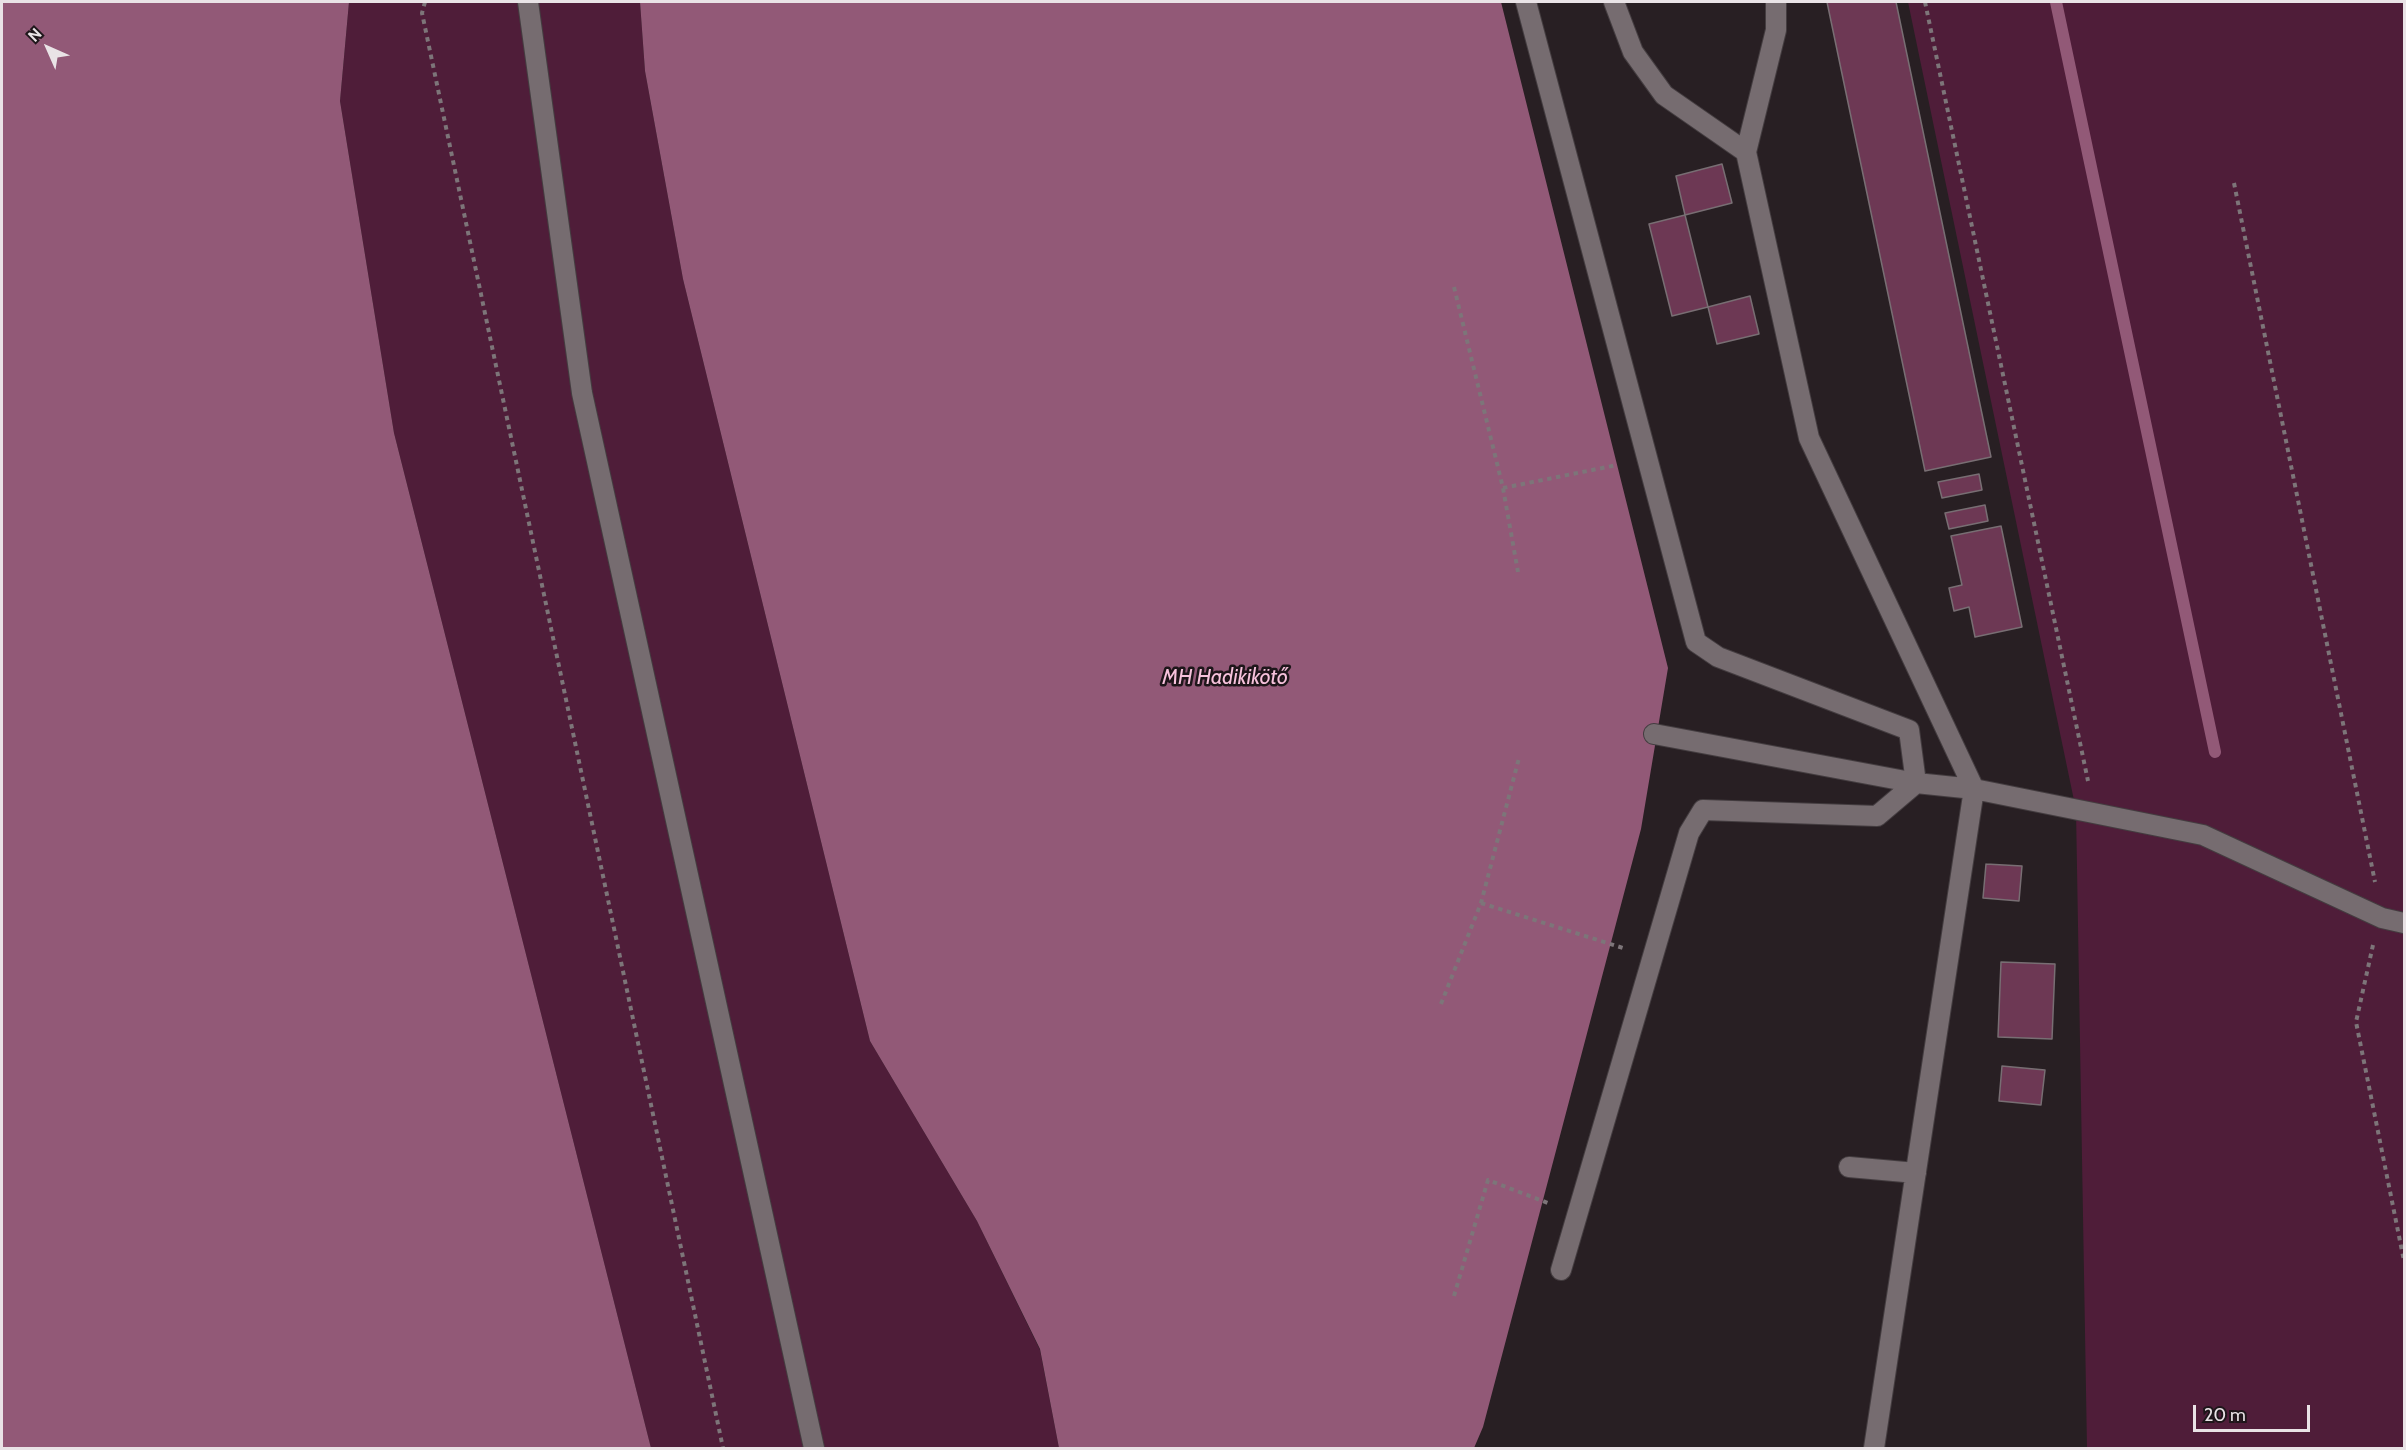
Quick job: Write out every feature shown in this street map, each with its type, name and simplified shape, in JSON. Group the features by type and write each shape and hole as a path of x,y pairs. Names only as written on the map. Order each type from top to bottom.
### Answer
{"lane":[{"path":"528,2 582,393 814,1449"},
{"path":"1526,2 1696,642 1718,657 1909,730 1916,783"},
{"path":"1614,2 1633,51 1664,95 1746,152"},
{"path":"1776,2 1776,30 1746,152 1809,438 1974,789 1874,1449"},
{"path":"1654,734 1916,783 1974,789 2203,835 2382,918 2404,923"},
{"path":"1561,1270 1689,832 1703,810 1877,816 1916,783"},
{"path":"1850,1167 1916,1173"}],"path":[{"path":"425,2 422,13 723,1449"},
{"path":"1925,2 2095,814"},
{"path":"2234,183 2382,918 2370,953 2356,1022 2404,1261"},
{"path":"1454,287 1503,488 1518,572"},
{"path":"1503,488 1648,459"},
{"path":"1441,1004 1481,903 1519,758"},
{"path":"1481,903 1653,957"},
{"path":"1454,1296 1488,1180 1577,1214"}],"shaded area":[{"path":"349,2 640,2 645,71 683,279 870,1041 977,1221 1040,1350 1059,1448 651,1448 394,433 340,101"},
{"path":"1908,2 2404,2 2404,1448 2087,1448 2076,810"}],"water":[{"path":"2,2 349,2 340,101 394,433 651,1448 2,1448"},
{"name":"MH Hadikikötő","path":"640,2 1501,2 1668,668 1641,829 1483,1427 1474,1448 1059,1448 1040,1349 977,1221 870,1041 683,279 645,71"}],"building":[{"path":"1827,2 1896,2 1991,457 1925,471"},
{"path":"1722,164 1732,203 1685,215 1676,176"},
{"path":"1685,215 1708,307 1672,316 1649,224"},
{"path":"1750,296 1759,334 1717,344 1708,307"},
{"path":"1979,474 1982,490 1942,498 1938,482"},
{"path":"1985,505 1988,521 1949,529 1945,513"},
{"path":"2001,526 2022,627 1975,637 1969,607 1954,611 1949,588 1962,585 1951,536"},
{"path":"1986,864 2022,866 2019,901 1983,898"},
{"path":"2001,962 2055,964 2052,1039 1998,1037"},
{"path":"2002,1066 2045,1070 2041,1105 1999,1101"}],"waterway":[{"path":"2056,2 2215,752"}]}
